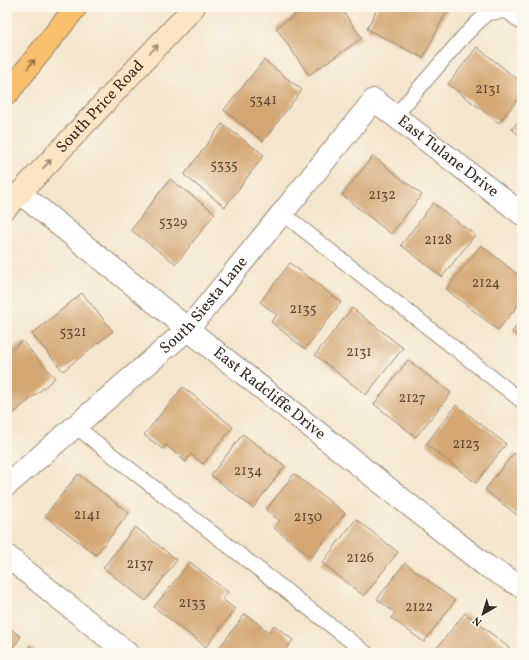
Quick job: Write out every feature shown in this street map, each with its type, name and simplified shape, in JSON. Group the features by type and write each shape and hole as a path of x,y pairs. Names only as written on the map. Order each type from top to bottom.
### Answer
{"highway":[{"path":"7,94 76,7"}],"main road":[{"name":"South Price Road","path":"14,200 194,7"}],"street":[{"name":"East Tulane Drive","path":"374,100 522,214"},
{"name":"South Siesta Lane","path":"7,485 188,329 374,100"},
{"name":"East Radcliffe Drive","path":"14,200 188,329 485,565 522,588"},
{"path":"7,556 127,653"}],"lane":[{"path":"395,116 464,36 487,13 507,11 522,23"},
{"path":"282,213 522,401"},
{"path":"75,426 366,653"}],"building":[{"path":"306,7 340,7 362,38 309,75 276,28"},
{"path":"378,7 449,7 423,58 367,29"},
{"path":"477,47 522,83 522,94 499,123 448,84"},
{"path":"264,60 302,90 263,141 224,110"},
{"path":"522,117 522,137 512,129"},
{"path":"222,124 264,155 225,207 184,175"},
{"path":"373,156 422,195 391,234 342,195"},
{"path":"170,179 215,213 176,264 131,230"},
{"path":"433,203 475,235 442,277 401,245"},
{"path":"481,245 522,278 522,300 498,330 446,289"},
{"path":"290,263 341,302 305,349 271,322 277,315 260,302"},
{"path":"82,293 113,331 63,371 32,334"},
{"path":"352,308 403,348 366,395 315,355"},
{"path":"522,319 522,339 512,332"},
{"path":"22,341 55,378 7,419 7,353"},
{"path":"408,360 451,393 416,437 374,404"},
{"path":"183,387 233,427 203,464 191,454 186,462 166,445 163,449 144,435"},
{"path":"456,405 506,444 476,483 426,444"},
{"path":"243,434 285,466 253,508 211,475"},
{"path":"514,453 522,460 522,519 485,490"},
{"path":"78,474 129,513 96,555 45,516"},
{"path":"294,474 345,513 311,557 274,528 280,521 266,510"},
{"path":"356,519 398,552 364,596 322,563"},
{"path":"135,527 177,560 146,601 103,568"},
{"path":"190,562 228,592 222,599 235,609 206,647 154,607"},
{"path":"405,563 455,601 424,642 391,618 395,613 377,599"},
{"path":"465,613 513,651 511,653 433,653"},
{"path":"245,614 269,632 274,625 293,640 283,653 215,653"},
{"path":"7,626 21,637 9,653 7,653"},
{"path":"30,646 38,653 25,653"},
{"path":"300,649 305,653 297,653"}]}
